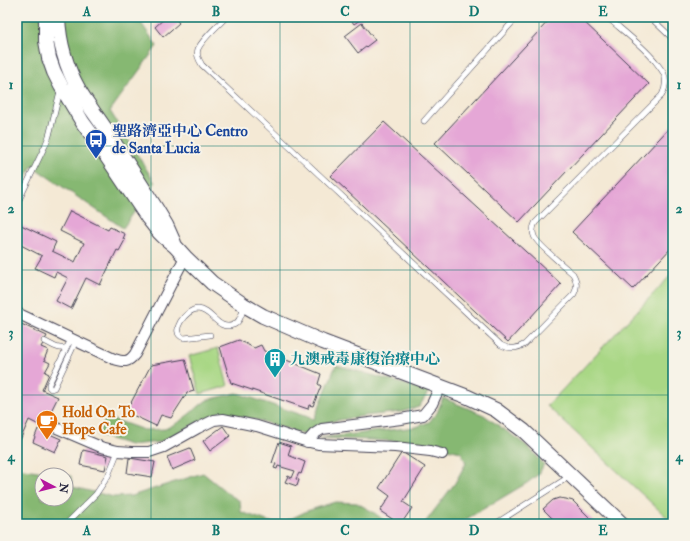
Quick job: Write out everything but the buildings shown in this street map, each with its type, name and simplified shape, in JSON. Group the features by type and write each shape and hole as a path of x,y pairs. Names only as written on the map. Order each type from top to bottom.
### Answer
{"street":[{"path":"46,17 46,40 49,58 61,86 83,123 148,218 164,237 212,283 244,306 301,333 468,397 496,410 524,431 622,524"},
{"path":"58,17 65,69 61,86"},
{"path":"64,57 79,91 95,113 157,210 172,236 175,246"},
{"path":"17,313 71,342 120,361 127,361 135,354 185,257"},
{"path":"307,442 314,434 322,430 423,415 432,404 440,386"},
{"path":"44,423 101,447 118,451 149,452 164,447 214,420 223,419 257,426 318,444 395,447 442,454"}],"lane":[{"path":"226,17 204,40 198,50 198,58 202,65 501,345 513,349 526,344 574,294 577,284 573,274 536,240 533,231 535,223 662,95 665,89 666,81 664,74 648,53 607,17"},
{"path":"424,121 517,17"},
{"path":"650,17 673,39"},
{"path":"17,204 42,154 49,136 61,86"},
{"path":"210,334 184,338 178,333 178,328 181,320 187,314 193,310 200,309 221,324 227,326 233,325 239,319 244,306"},
{"path":"44,341 63,349 71,342"},
{"path":"71,342 54,388 51,389 49,384 71,342"},
{"path":"60,348 63,355"},
{"path":"66,524 96,494 108,476 118,451"},
{"path":"495,524 571,476"}],"green space":[{"path":"17,17 137,17 157,46 110,111 155,183 123,228 32,166 17,195"},
{"path":"673,273 673,523 547,406"},
{"path":"218,348 228,386 200,394 189,356"},
{"path":"336,365 429,391 419,407 401,412 328,422 315,426 305,435 261,421 229,414 208,417 160,442 130,445 97,435 107,417 144,430 165,429 179,422 207,400 237,393 314,419"},
{"path":"443,398 484,415 527,446 544,464 539,474 527,483 458,524 424,524 455,483 466,463 461,452 417,442 320,438 416,427 429,422 437,413"},
{"path":"17,468 34,470 34,507 74,507 74,487 114,497 131,496 203,473 230,495 240,501 241,512 270,522 284,522 307,511 335,502 357,503 373,512 389,524 17,524"}],"place":[{"name":"聖路濟亞中心 Centro de Santa Lucia","path":"96,160"},
{"name":"九澳戒毒康復治療中心","path":"275,378"},
{"name":"Hold On To Hope Cafe","path":"47,440"}]}
